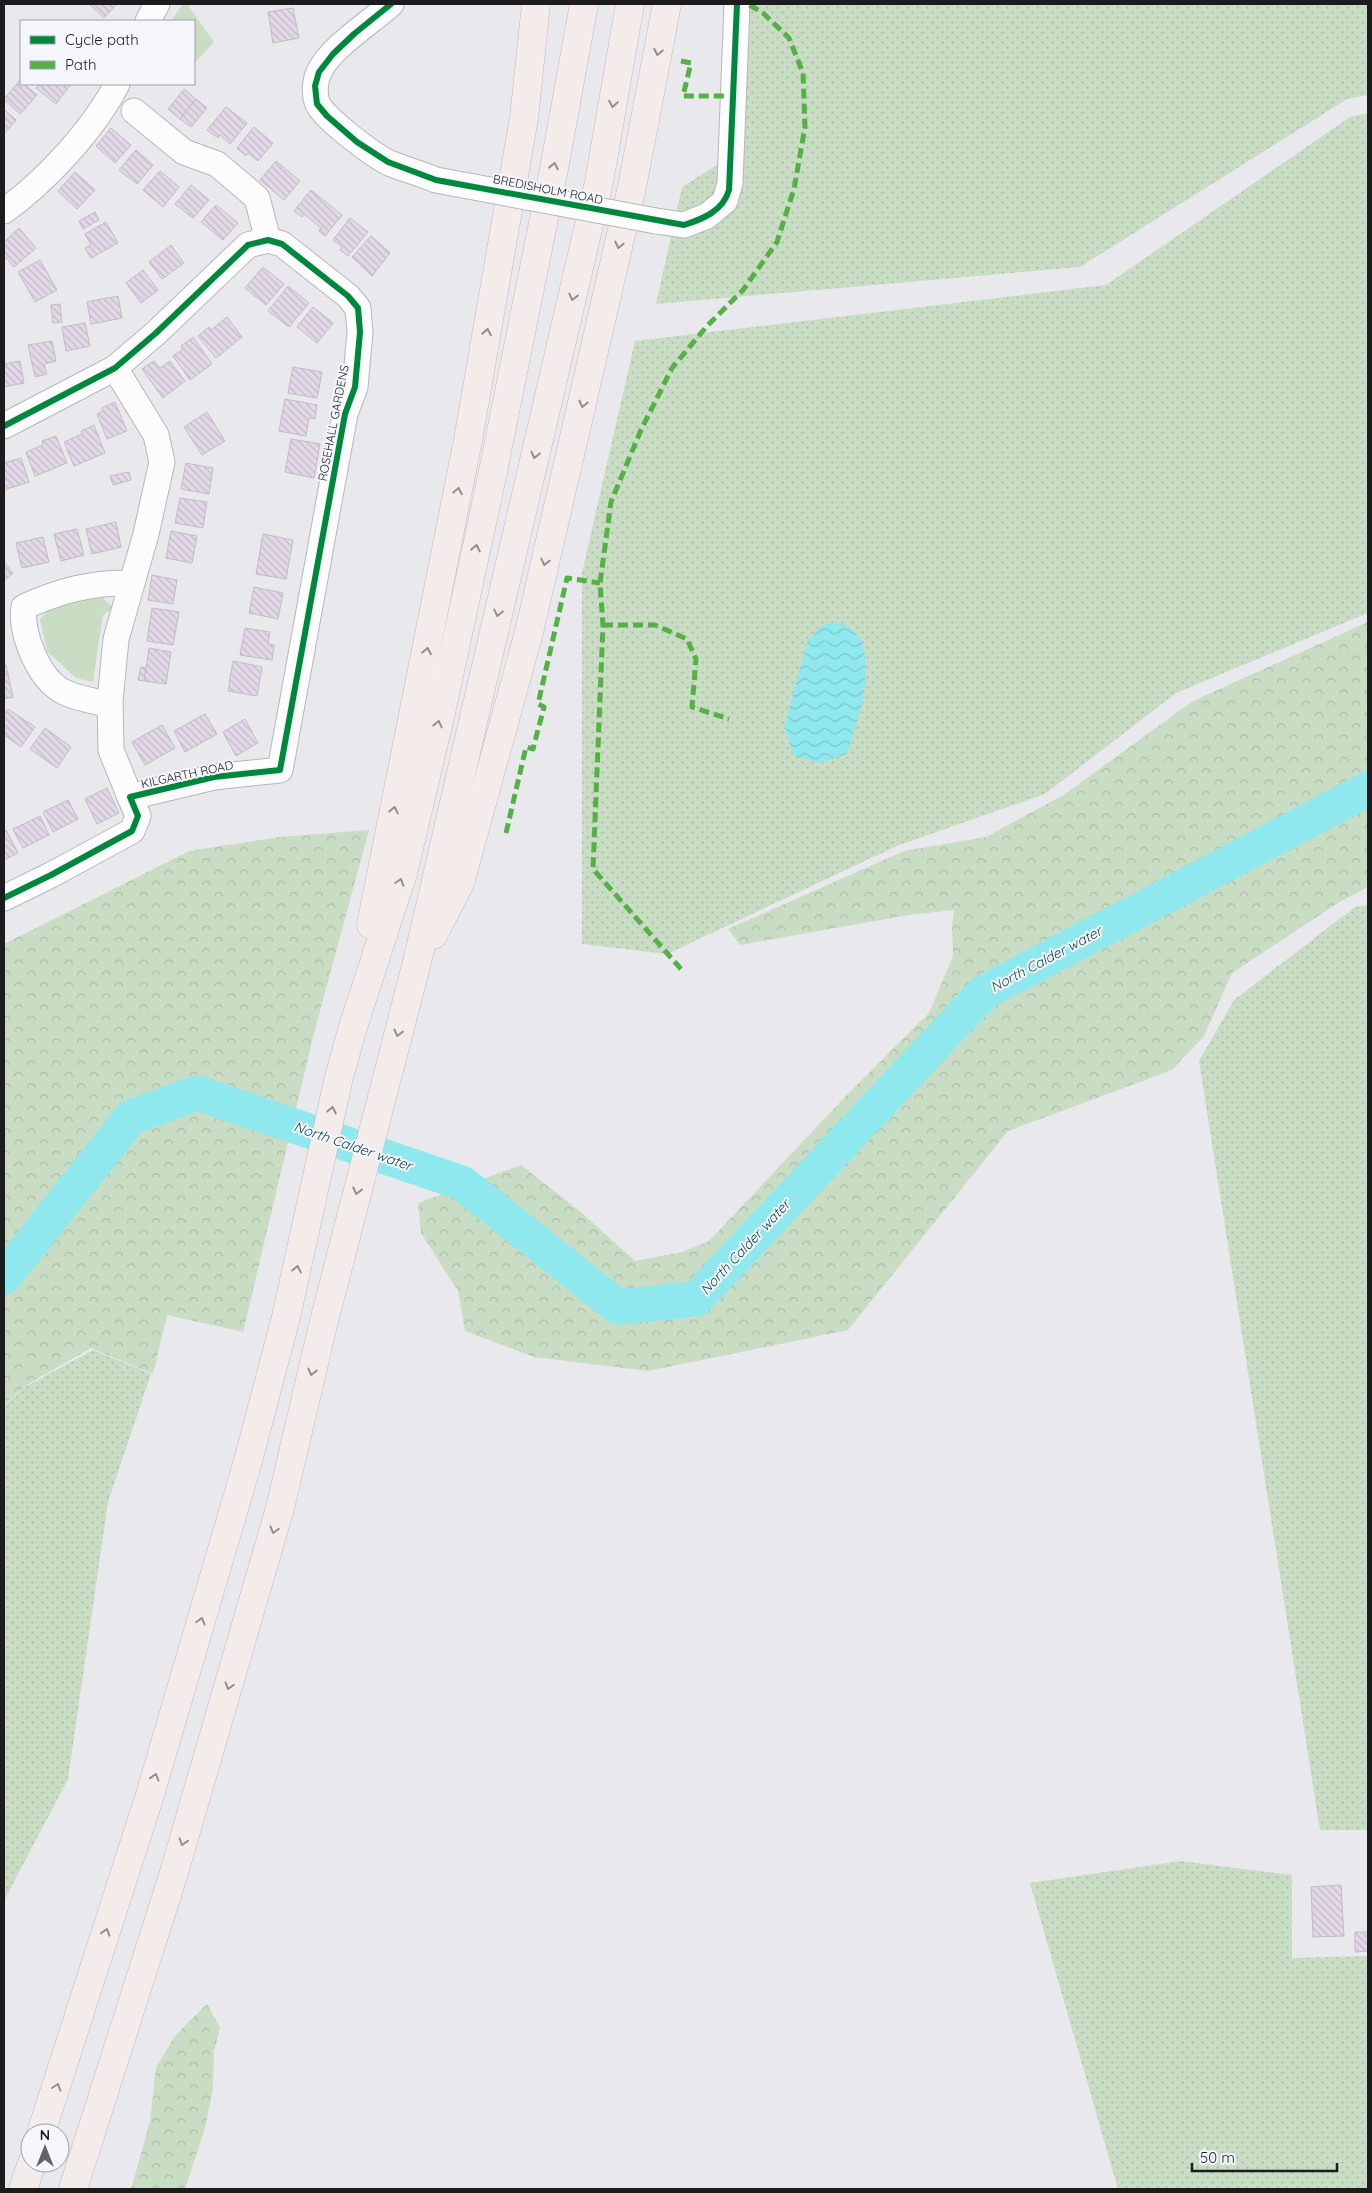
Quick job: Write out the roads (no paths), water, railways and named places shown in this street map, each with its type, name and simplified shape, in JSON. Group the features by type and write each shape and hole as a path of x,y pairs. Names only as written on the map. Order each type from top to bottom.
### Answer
{"highway":[{"path":"45,2123 177,1706 248,1460 286,1317 339,1077 378,927 472,420 524,118 536,4"},
{"path":"490,486 515,305 547,4"},
{"path":"378,927 403,873 440,717 490,486 554,169 584,4"},
{"path":"73,2189 173,1876 245,1632 280,1508 323,1325 417,962 428,933 600,182 630,4"},
{"path":"428,933 460,883 529,632 632,187 667,4"},
{"path":"23,2189 29,2173"}],"street":[{"name":"BREDISHOLM ROAD","path":"391,4 354,34 320,72 315,86 317,104 327,116 357,142 388,162 436,180 656,221 684,224 707,216 726,201 730,183 738,4"},
{"path":"4,210 32,190 76,142 116,85"},
{"path":"4,426 115,368 156,333 248,245 268,240 257,198 216,164 184,152 134,111"},
{"name":"ROSEHALL GARDENS","path":"268,240 282,244 348,296 358,308 360,332 354,387 345,414 280,770"},
{"path":"115,368 156,435 162,462 146,534 116,639 110,705 111,750 130,797"},
{"path":"110,705 64,692 44,675 32,650 22,620 24,607 47,597 85,585 131,583"},
{"name":"KILGARTH ROAD","path":"4,898 132,831 138,816 130,797 214,777 280,770"}],"water":[{"path":"839,622 861,639 865,656 865,685 863,699 847,754 820,763 794,756 784,727 808,640 823,625"}],"waterway":[{"name":"North Calder water","path":"4,1277 131,1117 197,1093 462,1183 618,1307 696,1299 984,992 1368,789"}]}
